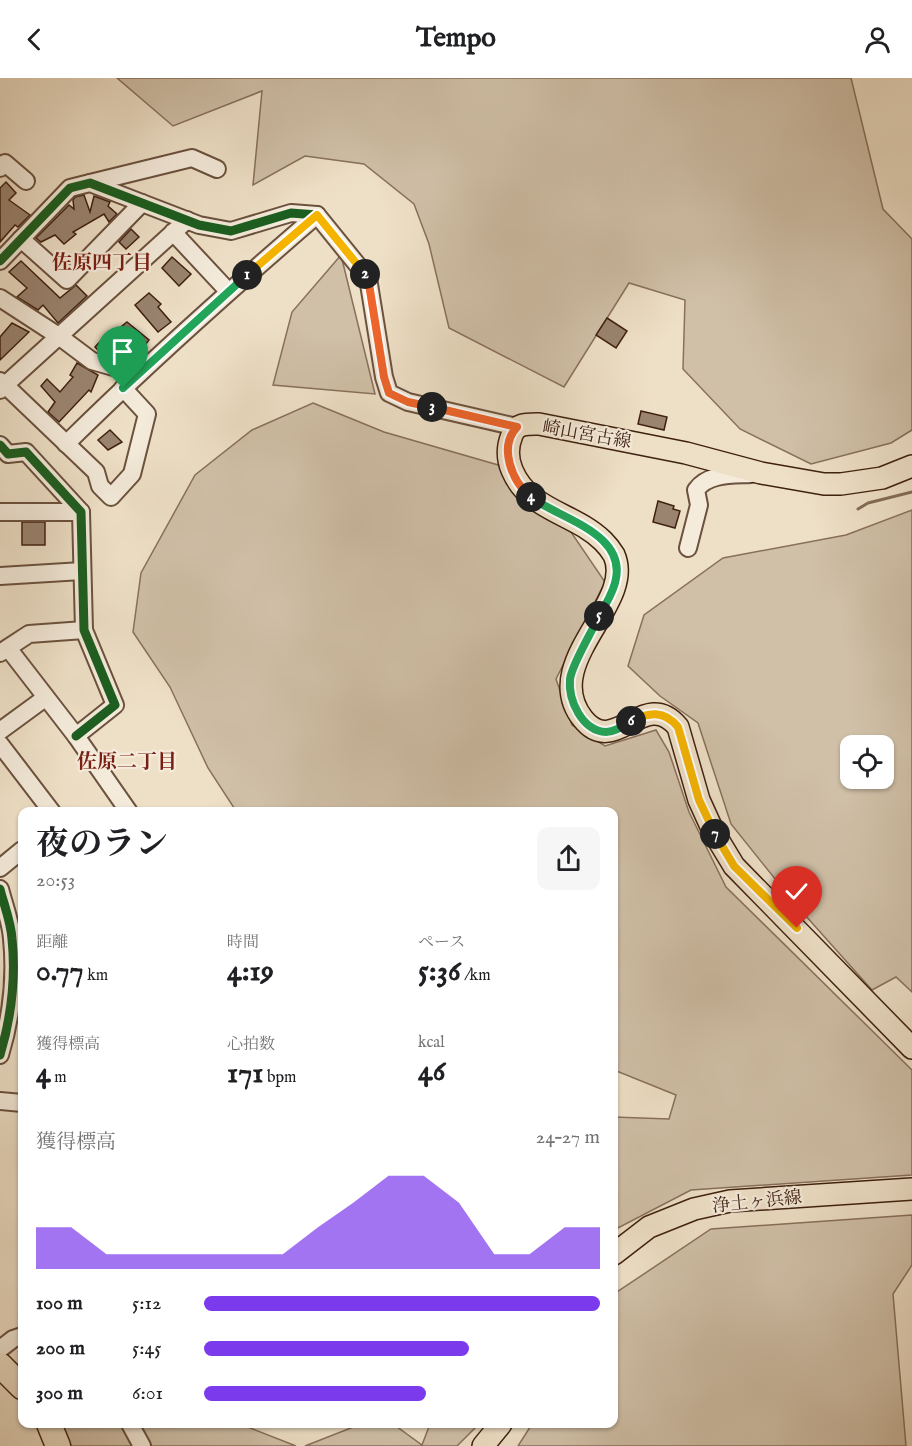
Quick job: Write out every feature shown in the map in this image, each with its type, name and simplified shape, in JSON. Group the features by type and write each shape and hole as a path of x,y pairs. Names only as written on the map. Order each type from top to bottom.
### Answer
{"highway":[{"path":"0,1365 18,1383"},
{"path":"51,1428 58,1446"}],"main road":[{"name":"崎山宮古線","path":"912,466 882,478 824,484 761,473 686,453 551,426 528,424 514,430 508,450 509,462 517,480 527,494 539,503 586,526 613,553 617,563 615,584 570,677 571,695 583,719 593,729 606,732 651,713 663,714 672,719 680,733 699,800 714,833 734,866 821,952 912,1048"},
{"name":"浄土ヶ浜線","path":"618,1251 649,1227 694,1209 730,1201 912,1189"},
{"path":"483,1446 498,1428"}],"street":[{"path":"0,261 70,188 192,158 217,169"},
{"path":"2,163 26,181"},
{"path":"90,183 199,225 231,231 291,213 317,215 368,278 384,377 389,393 408,402 517,427"},
{"path":"21,239 68,280 142,203"},
{"path":"66,444 228,291 317,215"},
{"path":"123,388 147,414 132,474 111,497 100,486 96,472 2,385 60,337 187,220"},
{"path":"173,232 228,291"},
{"path":"0,298 92,361 138,374"},
{"path":"0,446 8,454 26,452 81,512 84,630 115,705 76,736"},
{"path":"688,548 699,505 696,490 700,483 719,476 761,473"},
{"path":"0,512 81,512"},
{"path":"0,576 82,571"},
{"path":"84,630 29,634 4,651 76,736 126,807"},
{"path":"0,731 45,698"},
{"path":"0,744 48,807"},
{"path":"0,868 18,853"},
{"path":"0,889 17,934 12,988 15,1030 0,1055"},
{"path":"0,1101 18,1103"},
{"path":"0,1349 18,1337"},
{"path":"132,1428 142,1446"}],"shaded area":[{"path":"117,78 851,78 883,209 912,239 912,430 891,443 811,464 740,429 683,369 685,300 629,283 564,387 449,328 429,244 414,204 364,164 305,156 253,185 262,91 173,126"},
{"path":"341,255 375,394 273,385 292,312"},
{"path":"313,403 384,432 505,467 523,503 571,532 605,582 556,679 572,725 605,746 656,730 669,752 689,812 726,887 912,1070 912,1175 691,1190 618,1228 618,1117 669,1119 676,1095 618,1072 618,807 233,807 208,768 170,687 133,632 141,573 195,475 252,430"},
{"path":"912,510 912,992 896,977 872,990 796,905 731,824 698,723 660,696 628,666 644,615 723,558 846,535"},
{"path":"912,1215 912,1265 893,1294 906,1446 518,1446 529,1428 618,1428 618,1291 711,1229"},
{"path":"63,1428 250,1428 296,1446 71,1446"},
{"path":"351,1428 399,1428 422,1445 428,1428 475,1428 457,1446 305,1446"}],"building":[{"path":"6,182 16,193 9,200 30,215 18,227 15,225 0,242 0,188"},
{"path":"84,195 90,212 94,196 110,202 108,206 117,214 109,222 104,214 73,232 76,234 64,244 55,235 41,242 36,238 69,205 74,209 75,197"},
{"path":"131,229 139,237 126,249 119,242"},
{"path":"172,257 191,274 179,286 162,268"},
{"path":"21,261 60,298 76,285 87,296 58,323 43,305 38,310 17,297 27,288 9,272"},
{"path":"149,293 161,304 158,307 171,322 158,332 135,305"},
{"path":"607,318 627,331 616,348 596,335"},
{"path":"127,322 149,340 146,344 131,352 125,345 114,356 100,352 95,347 105,336 107,338"},
{"path":"12,323 29,332 0,360 0,337"},
{"path":"77,363 98,375 91,392 89,390 59,422 48,412 55,402 41,386 47,379 60,392 73,377 70,375"},
{"path":"641,411 667,417 664,430 638,424"},
{"path":"110,430 122,442 108,450 98,440"},
{"path":"658,501 674,506 673,509 680,511 675,528 653,522"},
{"path":"22,522 45,522 45,545 22,545"}],"waterway":[{"path":"858,509 868,503 912,492"}],"cycle path":[{"path":"0,261 70,188 90,183 199,225 231,231 291,213 317,215 368,278 384,377 389,393 408,402 517,427"},
{"path":"0,445 8,454 26,452 81,512 84,630 115,705 76,736"},
{"path":"0,889 9,920 13,954 10,1012 0,1055"}],"district":[{"name":"佐原四丁目","path":"102,262"},
{"name":"佐原二丁目","path":"127,761"}],"route":[{"path":"123,388 228,291 317,215 368,278 384,377 389,393 408,402 517,427 509,443 509,462 517,480 527,494 539,503 586,526 613,553 617,563 615,584 570,677 571,695 583,719 593,729 606,732 651,713 663,714 672,719 678,727 699,800 714,833 734,866 797,928"}]}
